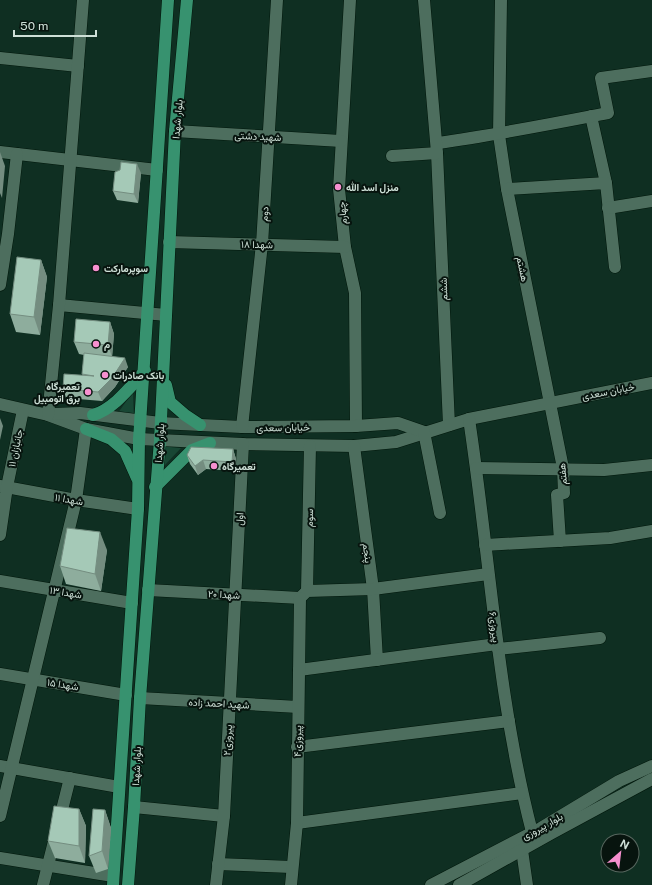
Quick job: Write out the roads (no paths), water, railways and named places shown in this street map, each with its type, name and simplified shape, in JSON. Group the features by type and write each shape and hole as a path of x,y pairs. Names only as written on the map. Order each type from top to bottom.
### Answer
{"main road":[{"name":"بلوار شهدا","path":"113,880 138,509 140,421 145,371 168,0"},
{"name":"بلوار شهدا","path":"128,885 155,487 160,440 175,131 187,0"},
{"path":"93,415 103,412 145,371"},
{"path":"163,376 170,402 185,415 200,424"},
{"path":"86,429 110,439 125,451 139,483"},
{"path":"155,487 192,450 210,443"}],"street":[{"path":"0,404 48,415 59,305 83,0"},
{"name":"دوم","path":"242,427 262,244 277,0"},
{"name":"چهارم","path":"350,0 339,190 345,247 355,293 356,426"},
{"name":"ششم","path":"424,0 437,148 449,424"},
{"name":"هشتم","path":"501,0 499,135 506,189 550,402"},
{"path":"0,58 78,66"},
{"path":"392,156 437,148 550,123 608,113 601,78 652,71"},
{"path":"591,116 606,183 615,268"},
{"name":"شهید دشتی","path":"175,131 341,141"},
{"path":"0,152 157,170"},
{"path":"0,285 8,234 17,154"},
{"path":"506,189 606,183"},
{"path":"608,208 652,201"},
{"name":"شهدا ۱۸","path":"169,242 345,247"},
{"path":"59,305 166,315"},
{"name":"خیابان سعدی","path":"48,415 86,429 139,438 210,443 354,446 396,442 449,424 469,419 652,383"},
{"name":"هفتم","path":"550,402 563,468 564,493 557,495 560,540"},
{"name":"جانبازان ۱۱","path":"0,535 3,487 23,410"},
{"name":"خیابان سعدی","path":"48,415 80,413 160,423 242,427 356,426 398,423 424,432"},
{"name":"پیروزی۶","path":"469,419 497,647 522,794 532,832"},
{"path":"0,816 6,767 32,679 76,500 86,429"},
{"path":"424,432 440,513"},
{"name":"اول","path":"234,594 243,444"},
{"name":"سوم","path":"304,594 310,446"},
{"name":"پنجم","path":"354,446 373,589 377,660"},
{"path":"476,468 563,468 604,470 652,465"},
{"name":"شهدا ۱۱","path":"3,487 138,509"},
{"path":"485,545 610,538 652,531"},
{"name":"شهدا ۲۰","path":"148,590 234,594 304,594 373,589 488,574"},
{"name":"شهدا ۱۳","path":"0,582 132,603"},
{"name":"پیروزی۲","path":"216,885 224,816 234,594"},
{"name":"پیروزی۴","path":"291,885 291,867 297,823 299,670 304,594"},
{"path":"299,670 497,647 600,638"},
{"name":"شهدا ۱۵","path":"0,674 126,695"},
{"name":"شهید احمد زاده","path":"140,698 298,707"},
{"path":"297,747 509,721"},
{"name":"بلوار پیروزی","path":"431,885 532,832 619,781 652,766"},
{"path":"6,767 119,787"},
{"path":"43,885 70,778"},
{"path":"619,781 625,794"},
{"name":"بلوار پیروزی","path":"459,885 625,794 652,781"},
{"path":"297,823 522,794"},
{"path":"134,807 224,816"},
{"path":"522,850 527,885"},
{"path":"0,858 48,865 113,880"},
{"path":"218,864 291,867"}],"place":[{"name":"منزل اسد الله","path":"338,187"},
{"name":"سوپرمارکت","path":"96,268"},
{"name":"م","path":"96,344"},
{"name":"بانک صادرات","path":"105,375"},
{"name":"تعمیرگاه برق اتومبیل","path":"88,392"},
{"name":"تعمیرگاه","path":"214,466"}]}
